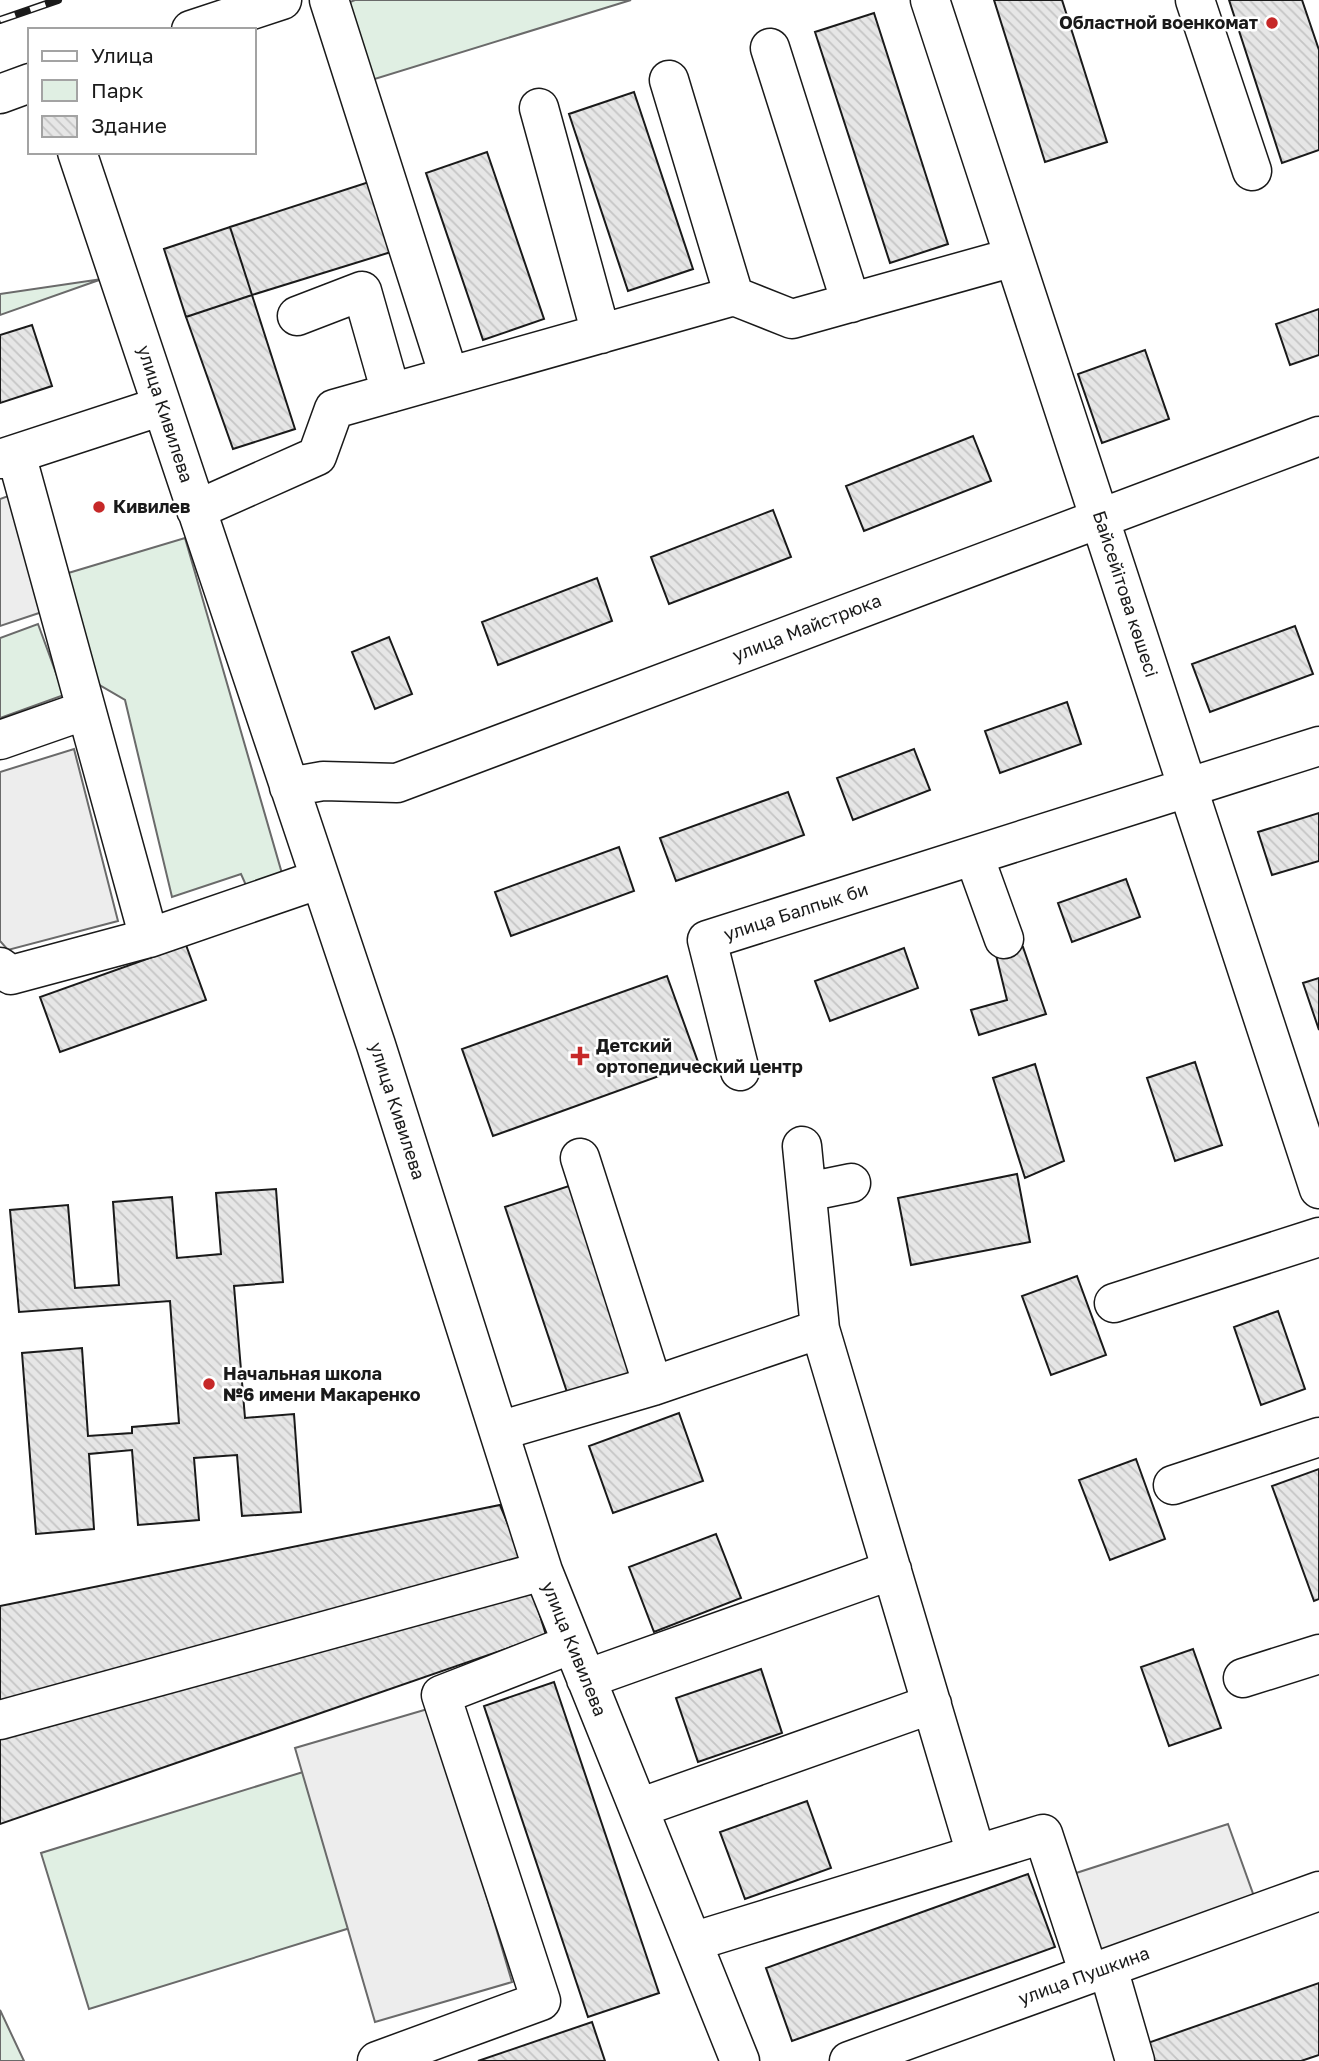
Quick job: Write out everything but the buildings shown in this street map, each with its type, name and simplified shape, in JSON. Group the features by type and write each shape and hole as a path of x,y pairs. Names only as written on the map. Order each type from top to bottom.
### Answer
{"street":[{"path":"197,28 282,0"},
{"path":"329,0 449,376"},
{"name":"Байсейітова көшесі","path":"930,0 1319,1189"},
{"path":"1195,0 1252,171"},
{"path":"770,48 851,303"},
{"path":"668,80 734,296"},
{"path":"0,94 28,84"},
{"path":"539,108 601,334"},
{"name":"улица Кивилева","path":"78,154 376,1045 543,1571 740,2061"},
{"path":"197,510 317,456 334,409 734,296 792,319 1014,257"},
{"path":"298,316 362,291 391,393"},
{"path":"149,938 86,710 8,457 162,406"},
{"name":"улица Майстрюка","path":"289,787 323,781 397,783 1319,436"},
{"path":"0,740 86,710"},
{"name":"улица Балпык би","path":"740,1071 707,940 1319,746"},
{"path":"974,856 1003,939"},
{"path":"0,967 11,975 149,938 320,879"},
{"path":"802,1146 820,1329 976,1854"},
{"path":"580,1158 653,1386"},
{"path":"807,1192 851,1183"},
{"path":"1114,1303 1319,1237"},
{"path":"499,1432 653,1386 820,1329"},
{"path":"1173,1485 1319,1437"},
{"path":"586,1679 892,1570"},
{"path":"0,1720 543,1571"},
{"path":"377,2061 541,2001 442,1695 572,1644"},
{"path":"1243,1678 1319,1654"},
{"path":"639,1808 932,1704"},
{"path":"692,1942 1044,1834 1135,2061"},
{"name":"улица Пушкина","path":"849,2061 1319,1891"}],"green space":[{"path":"631,0 365,82 350,2"},
{"path":"102,279 0,315 0,294"},
{"path":"185,538 283,877 249,892 241,874 172,897 125,700 91,680 65,574"},
{"path":"38,624 64,695 0,718 0,638"},
{"path":"303,1772 350,1928 89,2009 41,1853"},
{"path":"0,2010 24,2061 0,2061"}],"shaded area":[{"path":"11,495 48,610 0,626 0,499"},
{"path":"74,749 118,921 8,950 0,941 0,772"},
{"path":"431,1708 512,1982 375,2022 295,1748"},
{"path":"1228,1824 1256,1902 1095,1958 1070,1875"}],"railway":[{"path":"0,20 58,0"}],"place":[{"name":"Областной военкомат","path":"1272,23"},
{"name":"Кивилев","path":"99,507"},
{"name":"Детский ортопедический центр","path":"580,1056"},
{"name":"Начальная школа №6 имени Макаренко","path":"209,1384"}]}
